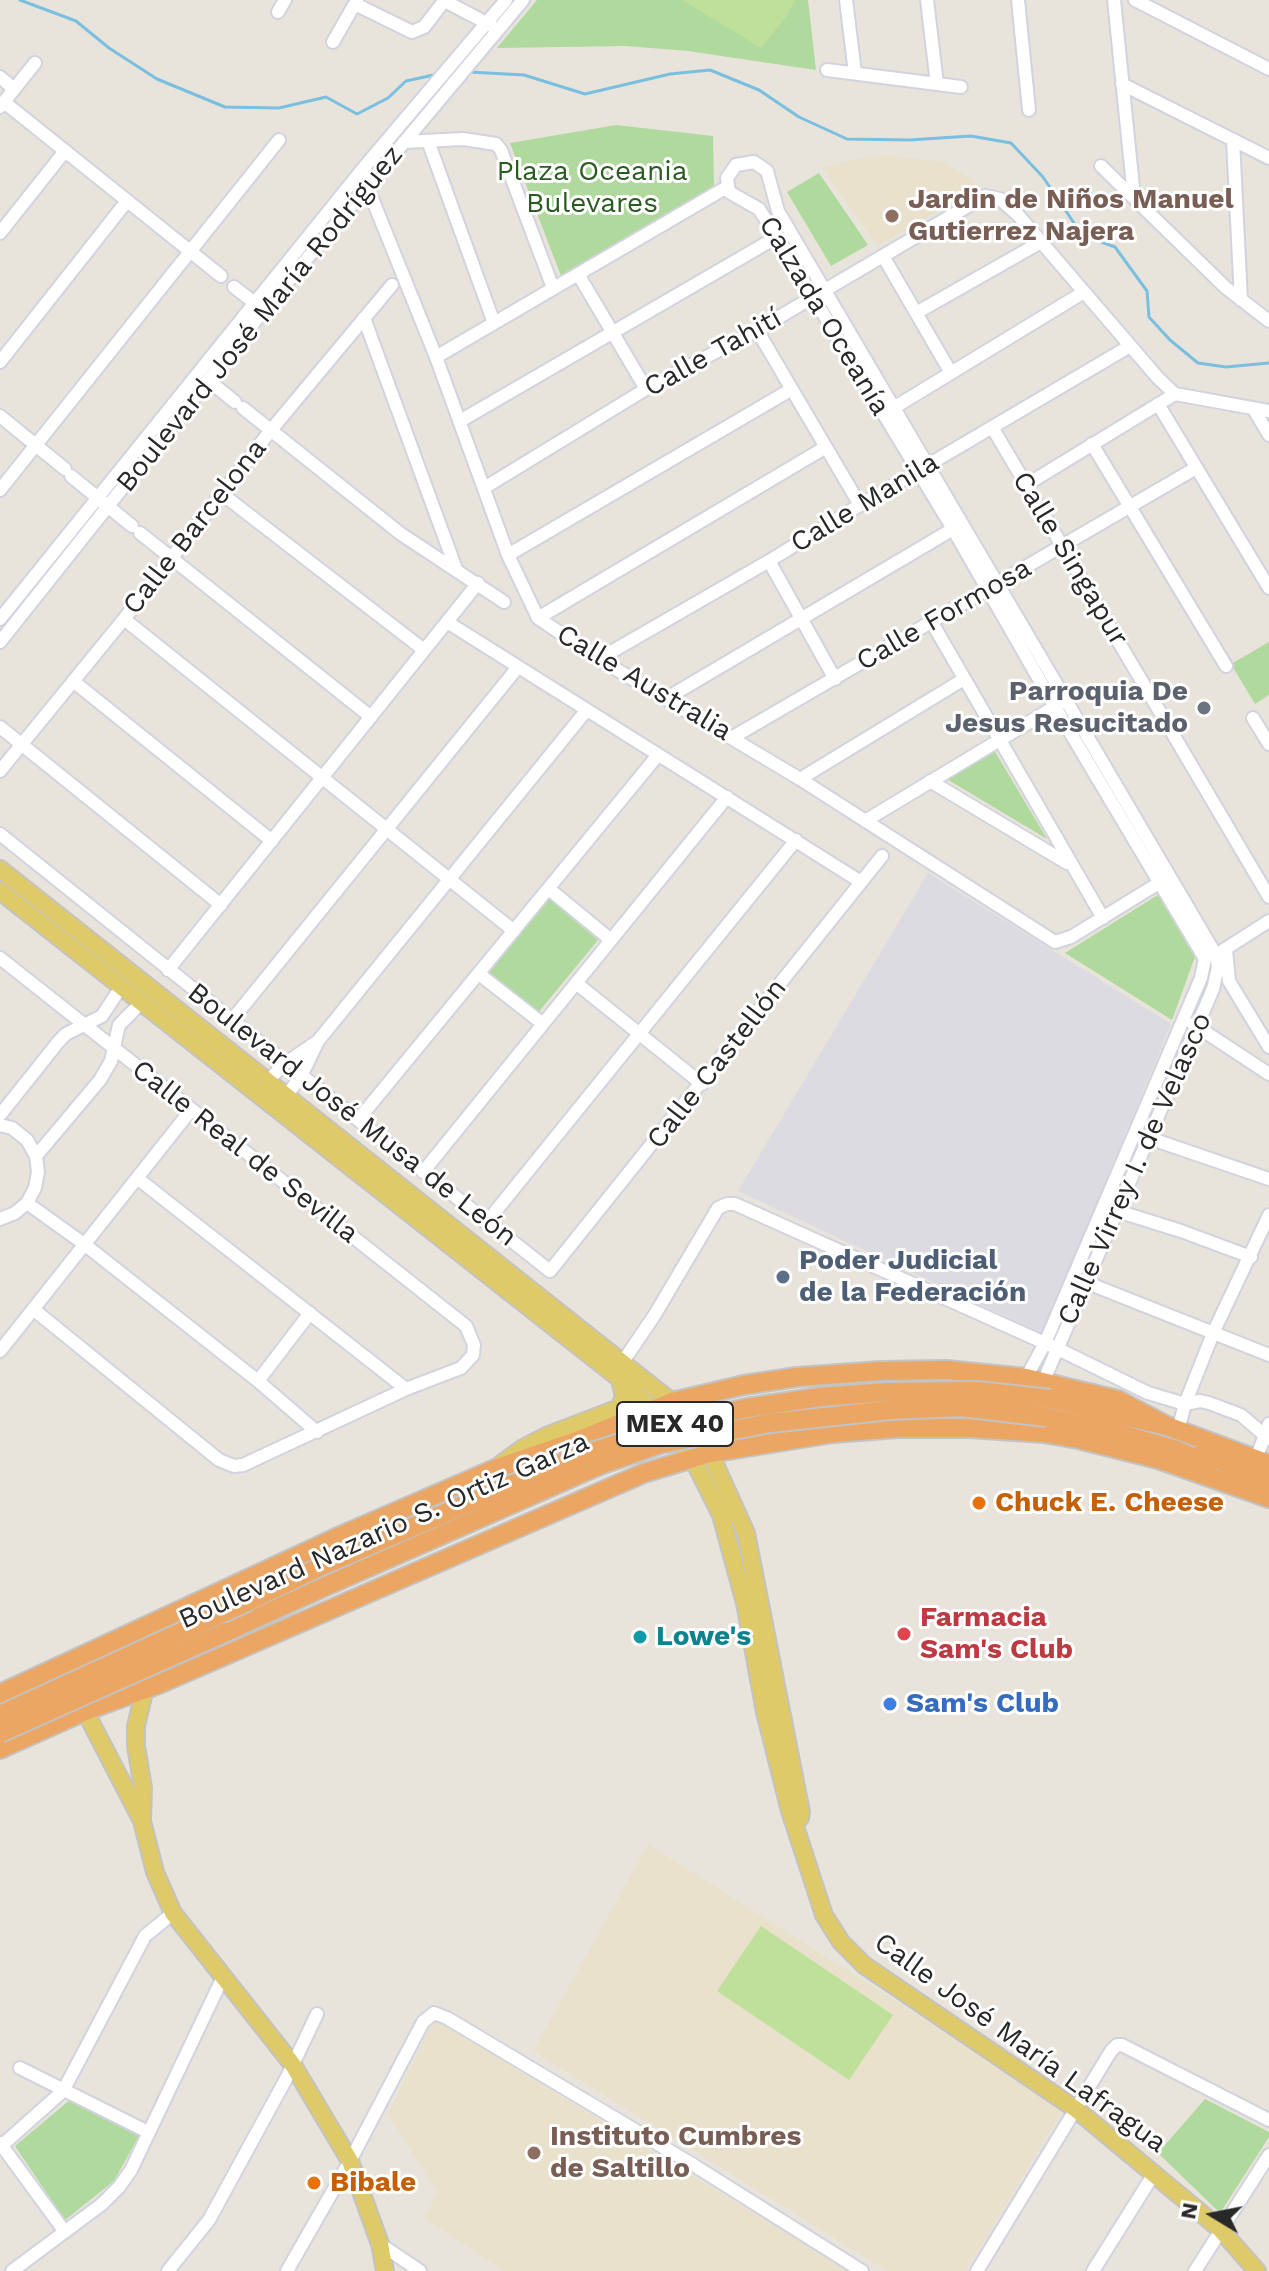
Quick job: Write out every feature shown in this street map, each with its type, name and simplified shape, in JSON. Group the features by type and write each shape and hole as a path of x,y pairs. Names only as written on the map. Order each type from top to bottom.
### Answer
{"highway":[{"path":"0,1694 347,1533 495,1469 609,1429 672,1402 744,1385 797,1377 881,1371 947,1370 1041,1394"},
{"path":"739,1449 732,1441 728,1425 734,1400 744,1385"},
{"name":"Boulevard Nazario S. Ortiz Garza","path":"0,1715 318,1568 574,1458 677,1424 747,1408 820,1397 888,1392 958,1390 1041,1394 1173,1428 1262,1462"},
{"name":"Boulevard Nazario S. Ortiz Garza","path":"0,1733 600,1465 660,1444 770,1423 890,1410 961,1407 1041,1394 1114,1432 1176,1450 1269,1492"},
{"path":"0,1749 644,1473 701,1455 833,1433 898,1428 970,1428 1043,1433 1158,1459 1269,1498"},
{"path":"609,1429 627,1432 641,1445 646,1464 644,1473"},
{"path":"1176,1450 1220,1461 1269,1482"},
{"path":"263,1574 318,1568"},
{"path":"287,1603 366,1593"}],"main road":[{"name":"Boulevard José Musa de León","path":"0,869 44,915 141,1003 621,1371 672,1402 701,1455"},
{"name":"Boulevard José Musa de León","path":"0,891 44,915 286,1095 621,1371 652,1409 701,1455"},
{"path":"227,1071 269,1094 286,1095"},
{"path":"495,1469 523,1448 546,1436 619,1408 624,1397 621,1371"},
{"name":"Calle José María Lafragua","path":"701,1455 736,1505 746,1533 801,1812 798,1828"},
{"name":"Calle José María Lafragua","path":"701,1455 745,1603 765,1712 790,1811 824,1915 841,1942 864,1965 1077,2110 1220,2229 1257,2271"},
{"path":"745,1603 746,1580 752,1563"},
{"path":"65,1665 85,1711 142,1821 155,1872 173,1913 293,2065 350,2161 380,2244 385,2271"},
{"path":"142,1821 143,1788 136,1726 145,1688"}],"street":[{"path":"333,42 356,2 412,32 424,27 444,0 492,26"},
{"name":"Boulevard José María Rodríguez","path":"492,26 506,0"},
{"name":"Boulevard José María Rodríguez","path":"0,642 208,380 259,306 361,171 492,26 523,0"},
{"path":"846,0 855,73"},
{"path":"927,0 937,84"},
{"path":"1018,0 1029,110"},
{"path":"1114,0 1134,197"},
{"path":"1135,0 1269,69"},
{"name":"Boulevard José María Rodríguez","path":"0,619 96,498 259,306 419,125 479,41"},
{"path":"35,63 2,104 221,276"},
{"path":"827,70 961,87"},
{"path":"0,77 14,89"},
{"path":"1122,84 1269,158"},
{"path":"404,142 463,139 493,142 501,150 553,288"},
{"path":"0,490 279,140"},
{"path":"1233,140 1241,300"},
{"path":"428,141 494,323"},
{"path":"0,233 65,151"},
{"name":"Calzada Oceanía","path":"1216,955 1159,883 1055,707 994,586 953,529 923,468 895,407 820,294 759,209 733,197 727,187 727,178 736,165 748,161 764,167 770,177 775,205 820,294 923,468 994,586 1068,699 1216,955 1229,981 1269,1047"},
{"path":"1101,166 1241,300 1269,321"},
{"name":"Calle Australia","path":"361,171 436,357 508,555 538,618 599,659 733,737 1055,942 1071,937 1159,883"},
{"path":"436,357 727,187"},
{"name":"Calle Tahití","path":"484,488 646,389 757,330 985,196 1000,199 1041,242"},
{"path":"1,359 127,201"},
{"path":"460,421 777,237"},
{"path":"916,313 1041,242 1175,394 1269,411"},
{"path":"883,256 951,373"},
{"path":"578,274 646,389"},
{"name":"Calle Barcelona","path":"0,771 124,619 271,430 392,285"},
{"path":"234,287 259,306"},
{"path":"895,407 1084,292"},
{"path":"364,318 456,569"},
{"path":"757,330 860,505"},
{"name":"Calle Manila","path":"599,659 1130,346"},
{"path":"208,380 401,534 504,602"},
{"path":"508,555 792,389"},
{"path":"1026,485 1175,394"},
{"path":"1158,404 1269,588"},
{"path":"1253,408 1269,435"},
{"path":"0,416 96,498 371,717"},
{"name":"Calle Singapur","path":"992,427 1269,897"},
{"path":"1092,444 1226,666"},
{"path":"538,618 826,447"},
{"name":"Calle Formosa","path":"733,737 1196,468"},
{"path":"222,494 424,650"},
{"path":"667,698 953,529"},
{"path":"769,561 835,679"},
{"path":"168,970 478,583"},
{"path":"124,619 514,931"},
{"path":"931,621 1103,918"},
{"path":"447,622 861,882"},
{"path":"232,1020 518,667"},
{"path":"800,779 964,679"},
{"path":"73,681 272,841"},
{"path":"865,821 1068,699"},
{"path":"286,1095 301,1075 318,1041 586,711"},
{"path":"1253,718 1269,744"},
{"path":"0,727 221,905"},
{"path":"358,1120 658,755"},
{"path":"930,781 1070,864"},
{"path":"423,1172 727,797"},
{"path":"0,834 286,1063"},
{"path":"301,1075 486,1223 796,840"},
{"name":"Calle Castellón","path":"486,1223 550,1271 882,856"},
{"path":"549,889 611,940"},
{"path":"1216,955 1269,921"},
{"name":"Calle Virrey I. de Velasco","path":"1041,1394 1050,1346 1203,972 1216,955"},
{"name":"Calle Virrey I. de Velasco","path":"1050,1346 1085,1282 1198,1027 1215,982 1216,955"},
{"name":"Calle Real de Sevilla","path":"1,962 87,1026 466,1326 474,1345 473,1355 461,1368 406,1389"},
{"path":"479,974 543,1024"},
{"path":"576,983 702,1084"},
{"path":"0,1115 59,1041 102,1016 121,987"},
{"path":"36,1156 100,1080 114,1049 119,1025 141,1003"},
{"path":"1183,1020 1269,1074"},
{"path":"268,1081 286,1063 318,1041"},
{"path":"0,1351 191,1110"},
{"path":"0,1125 12,1128 27,1140 36,1156 38,1172 35,1188 27,1203 15,1213 0,1219"},
{"path":"1135,1133 1269,1179"},
{"path":"33,1309 219,1460 234,1466 243,1465 317,1432 406,1389 137,1178"},
{"path":"27,1203 258,1381 317,1432"},
{"path":"621,1371 718,1208 735,1204 1148,1393 1185,1404 1200,1401 1241,1415 1266,1438"},
{"path":"1117,1211 1251,1257"},
{"path":"1173,1428 1214,1331 1269,1215"},
{"path":"1085,1282 1269,1355"},
{"path":"258,1381 310,1313"},
{"path":"1262,1462 1269,1424"},
{"path":"65,2232 1,2145 63,2091 145,1936 173,1913"},
{"path":"12,2271 102,2204 119,2187 131,2170 224,1975"},
{"path":"287,2271 350,2161 423,2022 434,2013 695,2166 862,2271"},
{"path":"168,2271 209,2220 293,2065 317,2014"},
{"path":"977,2271 1111,2051 1122,2045 1269,2120"},
{"path":"20,2068 148,2132"},
{"path":"1195,2271 1269,2155"},
{"path":"1093,2271 1155,2172"},
{"path":"380,2244 420,2271"}],"shaded area":[{"name":"Jardin de Niños Manuel Gutierrez Najera","path":"891,156 943,162 981,186 877,246 822,168 865,157"},
{"path":"928,873 1171,1024 1042,1333 738,1191"},
{"path":"648,1844 1064,2108 966,2271 887,2271 533,2051"},
{"name":"Instituto Cumbres de Saltillo","path":"434,2019 849,2271 503,2271 424,2218 437,2192 388,2114"}],"green space":[{"path":"537,0 808,0 816,70 688,51 626,46 497,48"},
{"path":"682,0 795,0 786,17 761,48"},
{"name":"Plaza Oceania Bulevares","path":"616,125 713,136 714,186 561,276 510,143"},
{"path":"819,173 868,245 831,266 787,192"},
{"path":"1269,642 1269,695 1255,704 1231,664"},
{"path":"994,750 1047,839 945,778"},
{"path":"1161,893 1197,951 1172,1020 1065,953"},
{"path":"548,898 598,940 537,1014 487,973"},
{"path":"761,1926 893,2015 849,2080 717,1991"},
{"path":"71,2099 140,2134 114,2181 65,2220 15,2146"},
{"path":"1205,2099 1269,2132 1269,2137 1220,2213 1158,2153"}],"waterway":[{"path":"20,0 76,21 109,48 157,79 225,107 279,108 326,97 357,114 388,98 406,81 438,74"},
{"path":"469,72 524,75 585,94 670,74 710,70 759,90 799,117 847,139 909,140 971,136 1011,143 1043,177 1082,235 1115,247 1147,291 1149,317 1170,340 1198,363 1226,367 1269,363"}],"place":[{"name":"Jardin de Niños Manuel Gutierrez Najera","path":"892,216"},
{"name":"Parroquia De Jesus Resucitado","path":"1204,708"},
{"name":"Poder Judicial de la Federación","path":"783,1277"},
{"name":"Chuck E. Cheese","path":"979,1503"},
{"name":"Farmacia Sam's Club","path":"904,1634"},
{"name":"Lowe's","path":"640,1637"},
{"name":"Sam's Club","path":"890,1704"},
{"name":"Instituto Cumbres de Saltillo","path":"534,2153"},
{"name":"Bibale","path":"314,2183"}]}
